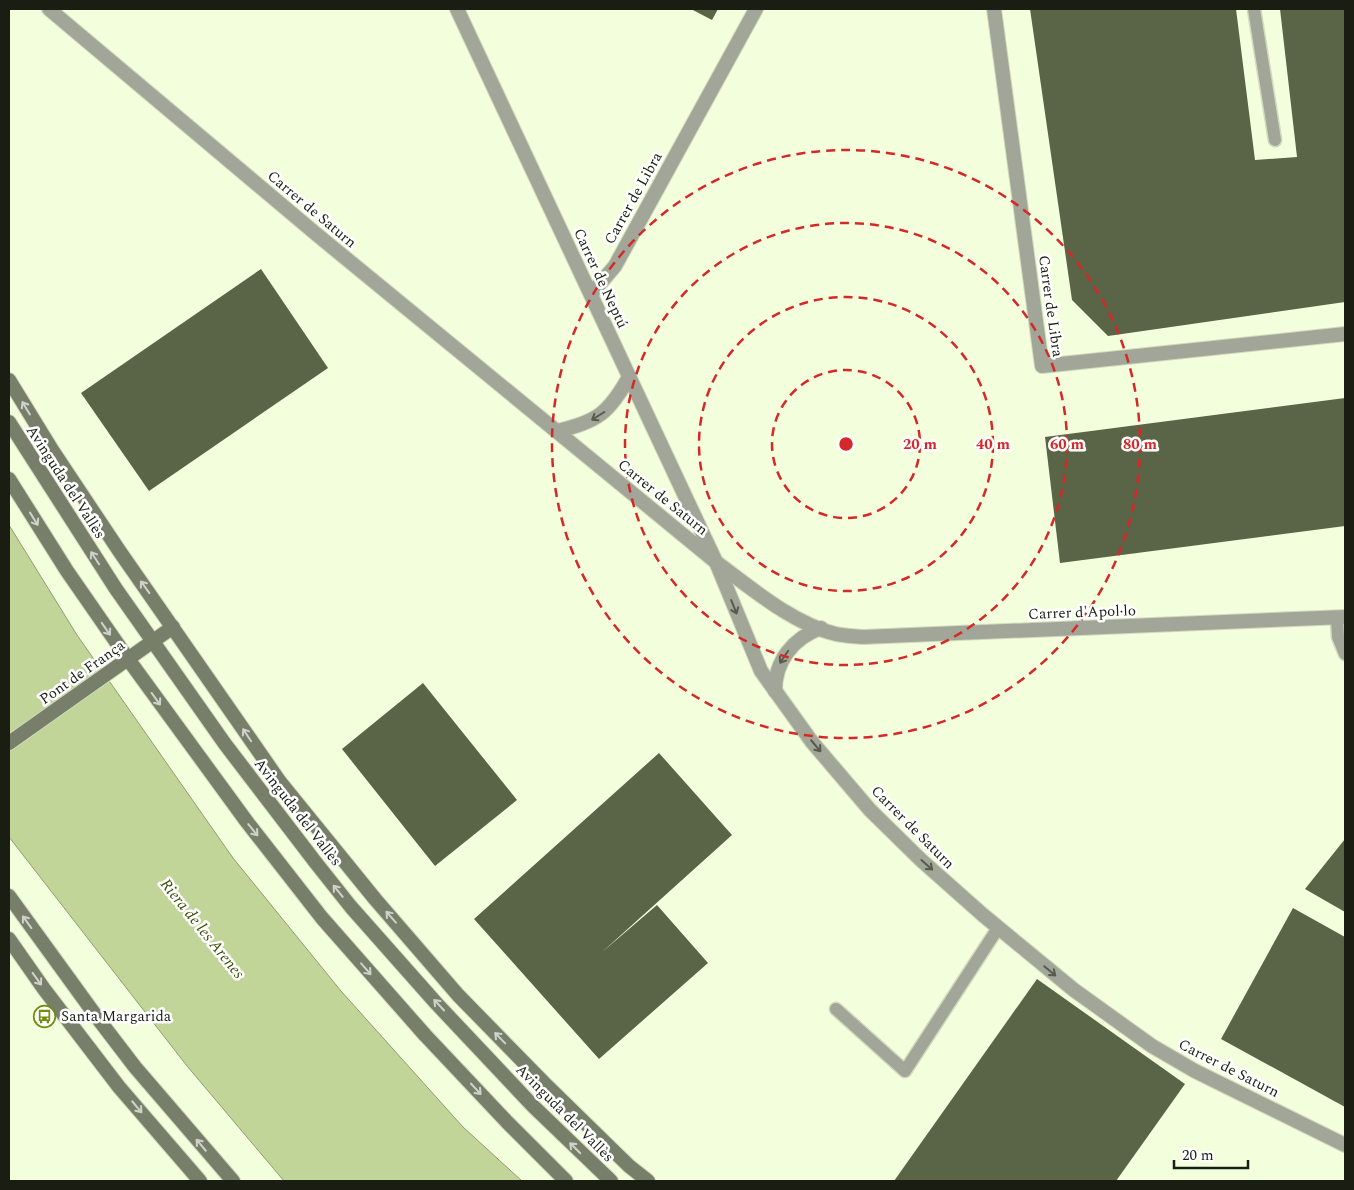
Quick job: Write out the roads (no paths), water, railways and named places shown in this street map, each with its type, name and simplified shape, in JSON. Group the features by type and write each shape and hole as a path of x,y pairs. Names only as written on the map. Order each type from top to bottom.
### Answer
{"main road":[{"path":"9,380 52,450 120,552 280,782 375,899 472,1009 551,1090 629,1166 648,1181"},
{"name":"Avinguda del Vallès","path":"9,422 152,642 251,779 316,863 351,907 455,1023 556,1128 611,1181"},
{"path":"9,479 67,570 128,659 246,822 322,918 432,1042 507,1122 566,1181"},
{"name":"Pont de França","path":"9,743 173,627"},
{"path":"9,896 129,1059 233,1181"},
{"path":"9,939 114,1080 200,1181"},
{"path":"455,1023 472,1009"}],"street":[{"name":"Carrer de Saturn","path":"49,9 323,239 716,562 761,671 812,742 870,810 921,860 998,928 1074,990 1152,1046 1195,1071 1345,1145"},
{"name":"Carrer de Neptú","path":"457,9 716,562"},
{"name":"Carrer de Libra","path":"591,294 615,266 756,9"},
{"name":"Carrer de Libra","path":"994,9 1042,366 1345,334"},
{"path":"557,431 588,422 603,414 618,398 630,377"},
{"name":"Carrer d'Apol·lo","path":"716,562 782,609 835,634 863,637 1341,617"},
{"path":"775,691 775,678 786,654 798,640 809,632 821,628"}],"lane":[{"path":"1254,9 1275,140"},
{"path":"1341,617 1338,638 1345,654"},
{"path":"836,1009 906,1071 998,928"}],"water":[{"name":"Riera de les Arenes","path":"9,525 77,635 233,858 341,991 463,1127 522,1181 284,1181 187,1066 9,837"}],"place":[{"name":"Santa Margarida","path":"45,1016"}]}
